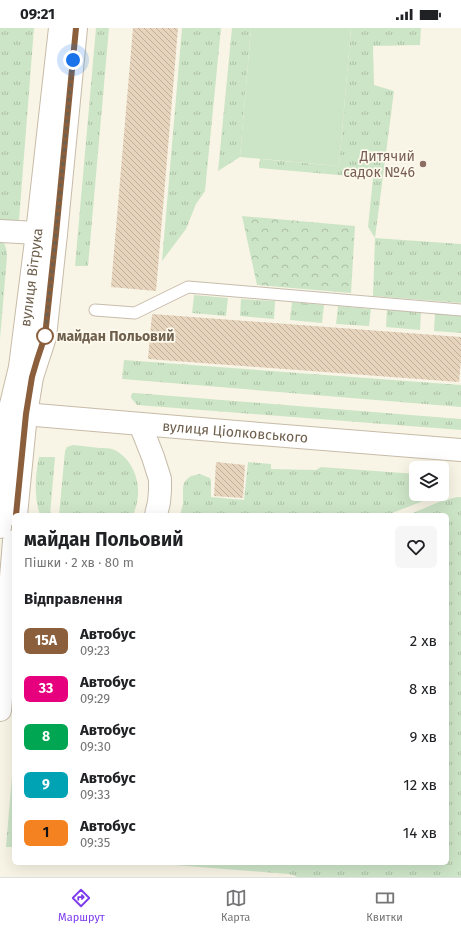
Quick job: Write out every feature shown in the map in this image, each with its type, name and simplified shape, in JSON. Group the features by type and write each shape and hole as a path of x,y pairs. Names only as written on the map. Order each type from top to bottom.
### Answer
{"main road":[{"name":"вулиця Вітрука","path":"47,234 60,28"},
{"name":"вулиця Вітрука","path":"16,513 17,413 20,367 47,234 76,28"},
{"path":"0,230 47,234"},
{"name":"вулиця Вітрука","path":"0,527 17,413"},
{"name":"вулиця Ціолковського","path":"17,413 461,450"},
{"path":"140,424 160,478 159,502 156,513"},
{"path":"0,710 12,573"}],"lane":[{"path":"95,310 135,313 188,287 461,310"}],"green space":[{"path":"0,28 34,28 19,220 17,224 0,223"},
{"path":"96,28 109,28 88,266 75,266"},
{"path":"182,28 221,28 205,191 196,204 186,229 162,261"},
{"path":"232,28 251,28 240,157 218,171"},
{"path":"251,28 351,28 339,166 240,157"},
{"path":"351,28 421,28 420,45 373,46 374,85 394,91 375,238 368,227 373,178 259,168 260,159 339,166"},
{"path":"242,216 355,226 351,293 257,285"},
{"path":"0,238 7,251 7,256 0,339"},
{"path":"375,238 461,244 461,303 373,296"},
{"path":"194,295 228,298 226,316 192,313"},
{"path":"241,299 275,301 274,319 240,316"},
{"path":"292,302 324,305 322,323 290,320"},
{"path":"338,306 371,309 369,326 336,324"},
{"path":"387,310 421,312 420,330 386,327"},
{"path":"435,313 461,316 461,333 434,331"},
{"path":"124,360 461,385 461,407 122,379"},
{"path":"132,393 461,419 461,430 137,405 131,398"},
{"path":"73,445 111,449 122,455 131,466 137,480 138,494 134,513 59,513 65,451 67,447"},
{"path":"39,457 55,457 50,513 39,513 36,486"},
{"path":"248,462 271,464 271,469 316,470 321,467 409,473 409,501 423,501 392,513 181,513 183,504 184,483 191,476 200,474 210,478 211,497 244,500"},
{"path":"461,497 461,877 297,877 288,874 174,865 449,865 449,513 413,513 439,502 449,501 449,499"},
{"path":"12,776 12,847 6,847"}],"building":[{"path":"133,28 178,28 156,291 111,287"},
{"path":"152,314 461,337 459,382 148,359"},
{"path":"216,462 245,465 243,498 214,496"}],"bus line":[{"name":"15A","path":"16,513 26,414 32,377 45,336 76,28"}],"place":[{"name":"Дитячий садок №46","path":"423,164"},
{"name":"майдан Польовий","path":"45,336"}],"route":[{"path":"45,336 73,60"}]}
